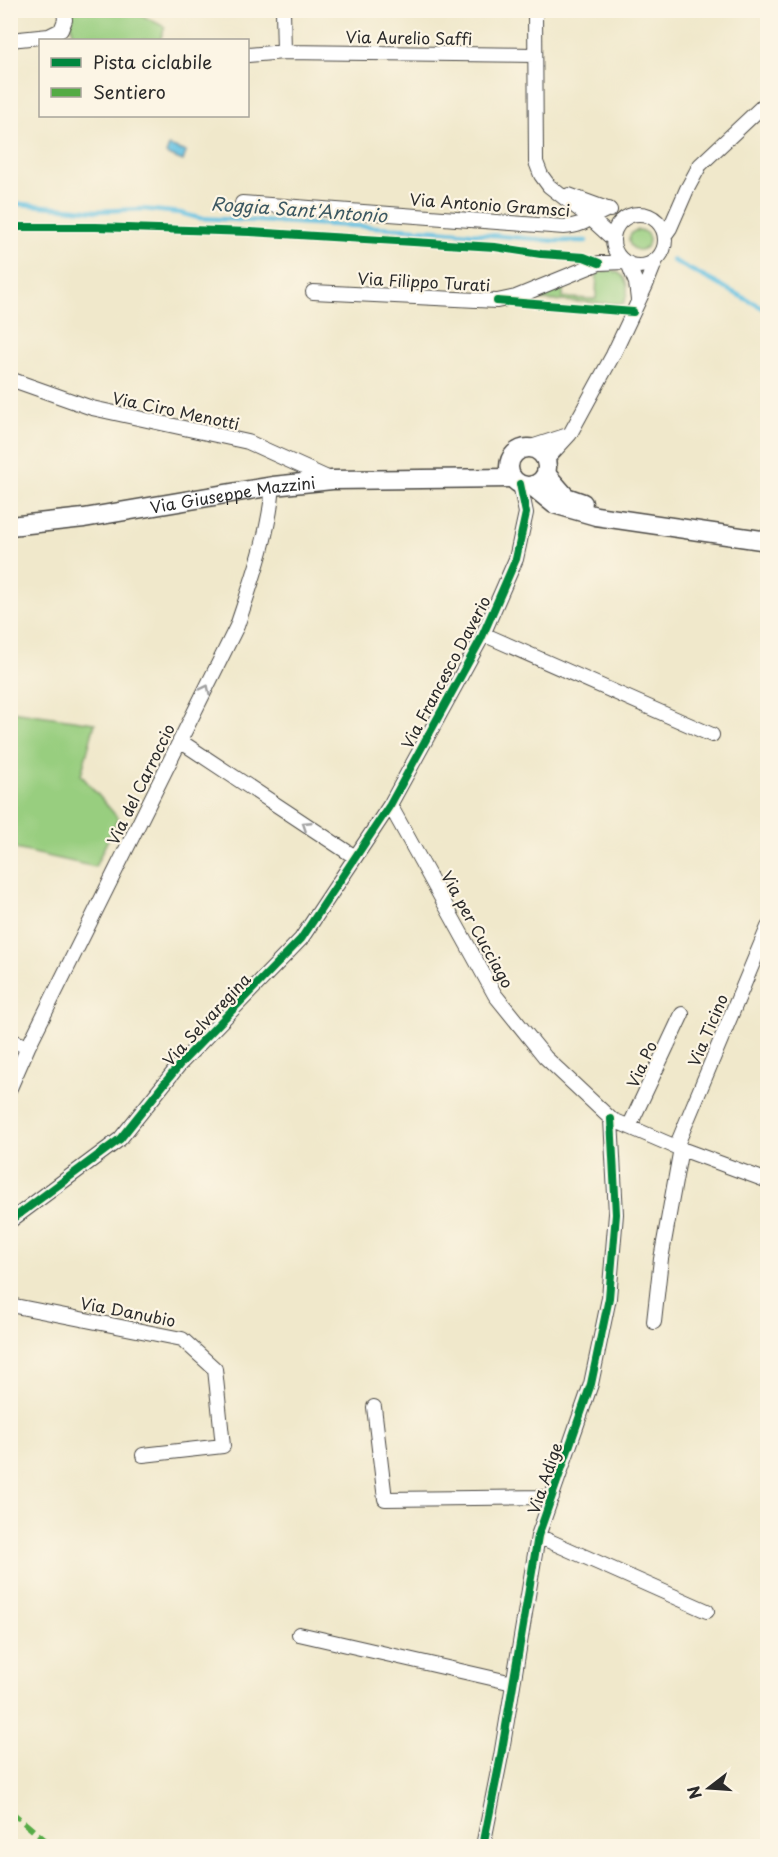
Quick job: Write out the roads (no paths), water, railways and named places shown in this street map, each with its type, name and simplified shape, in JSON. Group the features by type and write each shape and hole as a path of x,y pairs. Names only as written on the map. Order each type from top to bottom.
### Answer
{"main road":[{"name":"Via Giuseppe Mazzini","path":"456,478 510,459 516,452 528,448"},
{"path":"528,448 536,450 531,477"},
{"path":"510,459 509,467 566,497 669,525 768,541"},
{"name":"Via Giuseppe Mazzini","path":"10,526 84,518 273,486 332,480 531,477"}],"street":[{"path":"10,40 49,36 61,30 65,20 64,10"},
{"path":"283,10 284,52"},
{"path":"535,10 536,162 545,181 591,218 613,243 619,258 626,263 642,266 656,260"},
{"name":"Via Aurelio Saffi","path":"249,55 284,52 534,55"},
{"path":"664,235 670,228 700,165 768,101"},
{"path":"558,192 628,216 643,214 656,220 664,219 676,212"},
{"name":"Via Antonio Gramsci","path":"242,203 564,227 577,226 609,209"},
{"path":"613,243 617,225 628,216"},
{"path":"531,477 570,435 613,355 664,247 664,235 656,220"},
{"name":"Via Filippo Turati","path":"313,292 496,301 516,297 599,263 609,254 613,243"},
{"name":"Via Filippo Turati","path":"599,263 626,263"},
{"path":"626,263 636,283 638,300"},
{"name":"Via Ciro Menotti","path":"10,379 92,408 248,442 332,480"},
{"path":"528,448 570,435"},
{"name":"Via Francesco Daverio","path":"390,805 483,634 516,560 531,477"},
{"name":"Via del Carroccio","path":"10,1088 28,1047 237,626 257,565 272,504 273,486"},
{"path":"483,634 712,735"},
{"path":"180,741 355,857"},
{"name":"Via Selvaregina","path":"10,1221 120,1139 180,1064 301,939 390,805"},
{"name":"Via per Cucciago","path":"390,805 495,995 544,1057 611,1119 768,1181"},
{"name":"Via Ticino","path":"654,1323 661,1259 679,1147 768,927"},
{"name":"Via Po","path":"629,1127 682,1014"},
{"path":"10,1040 28,1047"},
{"name":"Via Adige","path":"483,1846 538,1536 591,1384 609,1298 616,1214 611,1119"},
{"name":"Via Danubio","path":"10,1305 182,1339 215,1369 222,1446 143,1455"},
{"path":"374,1407 385,1499 552,1497"},
{"path":"538,1536 707,1611"},
{"path":"299,1634 513,1683"}],"water":[{"path":"169,146 186,152 183,161 166,154"}],"waterway":[{"name":"Roggia Sant'Antonio","path":"10,203 97,211 143,209 180,213 199,218 435,230 556,241 586,241"},
{"name":"Roggia Sant'Antonio","path":"672,260 763,308 768,308"}]}
